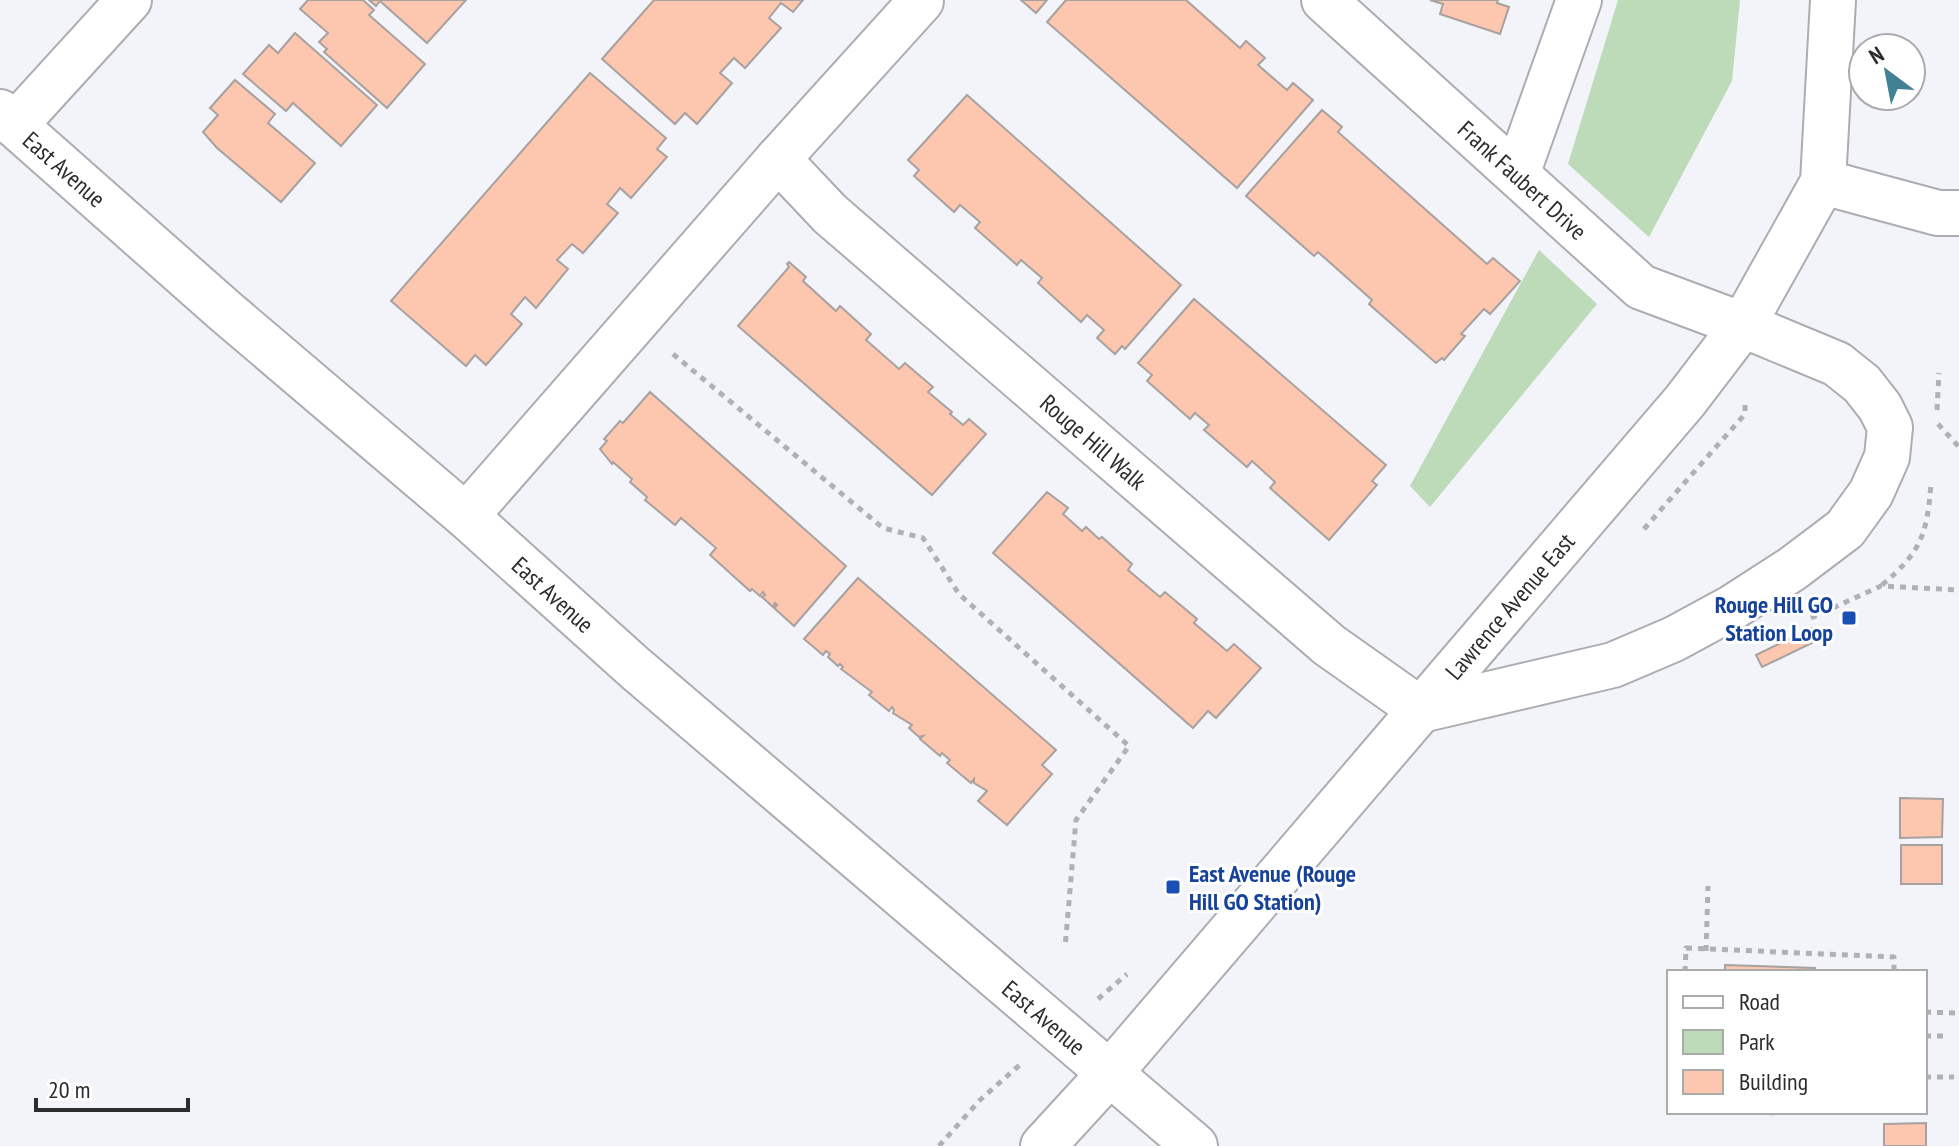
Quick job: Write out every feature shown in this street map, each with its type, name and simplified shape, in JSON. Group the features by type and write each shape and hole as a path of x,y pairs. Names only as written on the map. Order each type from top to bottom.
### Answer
{"street":[{"path":"8,118 129,0"},
{"name":"Frank Faubert Drive","path":"1324,0 1641,287 1837,364 1862,384 1880,407 1890,427 1887,457 1871,493 1845,529 1792,569 1733,607 1674,639 1613,665 1421,710"},
{"path":"1517,174 1579,0"},
{"name":"Lawrence Avenue East","path":"1043,1146 1109,1074 1685,401 1743,325 1823,182 1833,0"},
{"path":"466,516 778,159 921,1"},
{"name":"East Avenue","path":"8,118 225,311 466,516 635,668 1195,1146"},
{"name":"Rouge Hill Walk","path":"778,159 830,214 1329,645 1421,710"},
{"path":"1823,182 1938,213 1959,213"}],"path":[{"path":"635,323 883,528 923,538 959,594 1129,746 1076,820 1065,948"},
{"path":"1935,436 1939,373"},
{"path":"1936,422 1959,447"},
{"path":"1881,586 1904,567 1920,546 1931,479"},
{"path":"1924,590 1959,590"},
{"path":"1706,951 1708,886"},
{"path":"1685,970 1686,948 1894,957 1894,970"},
{"path":"1927,1012 1955,1013"},
{"path":"1927,1036 1946,1036"},
{"path":"1927,1077 1954,1077"},
{"path":"939,1146 980,1100"}],"green space":[{"path":"1618,0 1740,0 1732,81 1649,237 1568,164"},
{"path":"1539,250 1597,304 1430,507 1410,486"}],"building":[{"path":"308,0 363,0 374,10 369,15 425,64 387,108 324,52 327,49 319,42 328,33 300,9"},
{"path":"369,0 466,0 427,43 380,1 376,6"},
{"path":"654,0 803,0 793,12 781,3 769,18 781,28 745,68 734,58 720,73 732,83 697,124 685,113 675,124 602,59"},
{"path":"1021,0 1047,0 1036,13"},
{"path":"1066,0 1186,0 1240,48 1246,41 1265,58 1258,65 1287,90 1293,83 1313,100 1237,188 1047,22"},
{"path":"1430,0 1498,0 1497,3 1509,7 1500,34 1440,14 1443,4"},
{"path":"295,33 377,105 341,146 293,103 286,111 243,74 269,45 278,53"},
{"path":"590,73 666,138 657,149 667,157 631,198 620,188 607,204 618,213 583,253 572,244 557,260 568,269 536,308 525,297 511,314 522,324 486,365 475,355 466,366 391,301"},
{"path":"235,80 275,114 268,123 315,163 281,202 217,148 203,132 218,115 210,108"},
{"path":"967,95 1181,285 1125,349 1122,346 1115,354 1097,338 1104,330 1087,315 1081,322 1038,283 1042,278 1021,260 1017,265 975,228 980,222 960,205 954,212 914,176 919,170 908,160"},
{"path":"1322,110 1342,127 1338,132 1487,264 1493,258 1520,281 1490,314 1484,309 1461,334 1465,336 1444,360 1442,358 1436,363 1369,304 1372,300 1318,252 1314,256 1246,196"},
{"path":"789,262 806,277 803,281 836,311 840,306 871,334 866,340 899,369 905,363 933,387 928,392 952,412 950,414 963,425 969,419 986,434 932,495 738,326 789,267"},
{"path":"1194,299 1386,465 1372,481 1377,485 1329,540 1270,488 1275,482 1252,461 1247,467 1204,430 1209,425 1195,413 1190,419 1147,381 1152,375 1138,363"},
{"path":"650,392 846,566 794,626 774,608 775,603 773,607 762,597 765,595 763,592 760,596 752,589 750,591 710,555 716,548 681,518 675,525 645,500 647,497 630,482 632,479 612,464 600,449 607,441 604,439"},
{"path":"1047,492 1068,508 1063,514 1082,531 1086,527 1099,539 1102,537 1132,564 1128,570 1160,597 1165,592 1197,619 1194,623 1227,651 1234,644 1261,668 1216,718 1208,711 1193,728 993,553"},
{"path":"858,578 1056,750 1042,765 1052,774 1007,825 978,801 987,791 974,783 974,779 971,783 947,763 950,760 942,753 940,756 920,739 923,736 919,737 909,728 912,725 893,713 892,707 889,711 869,695 872,692 828,657 830,654 826,651 823,655 804,639"},
{"path":"1812,628 1818,640 1762,667 1756,655"},
{"path":"1900,798 1943,799 1942,837 1900,838"},
{"path":"1901,845 1942,845 1942,884 1901,884"},
{"path":"1725,965 1815,968 1815,970 1725,970"},
{"path":"1926,1123 1926,1146 1884,1146 1884,1124"}],"place":[{"name":"Rouge Hill GO Station Loop","path":"1849,618"},
{"name":"East Avenue (Rouge Hill GO Station)","path":"1173,887"}]}
